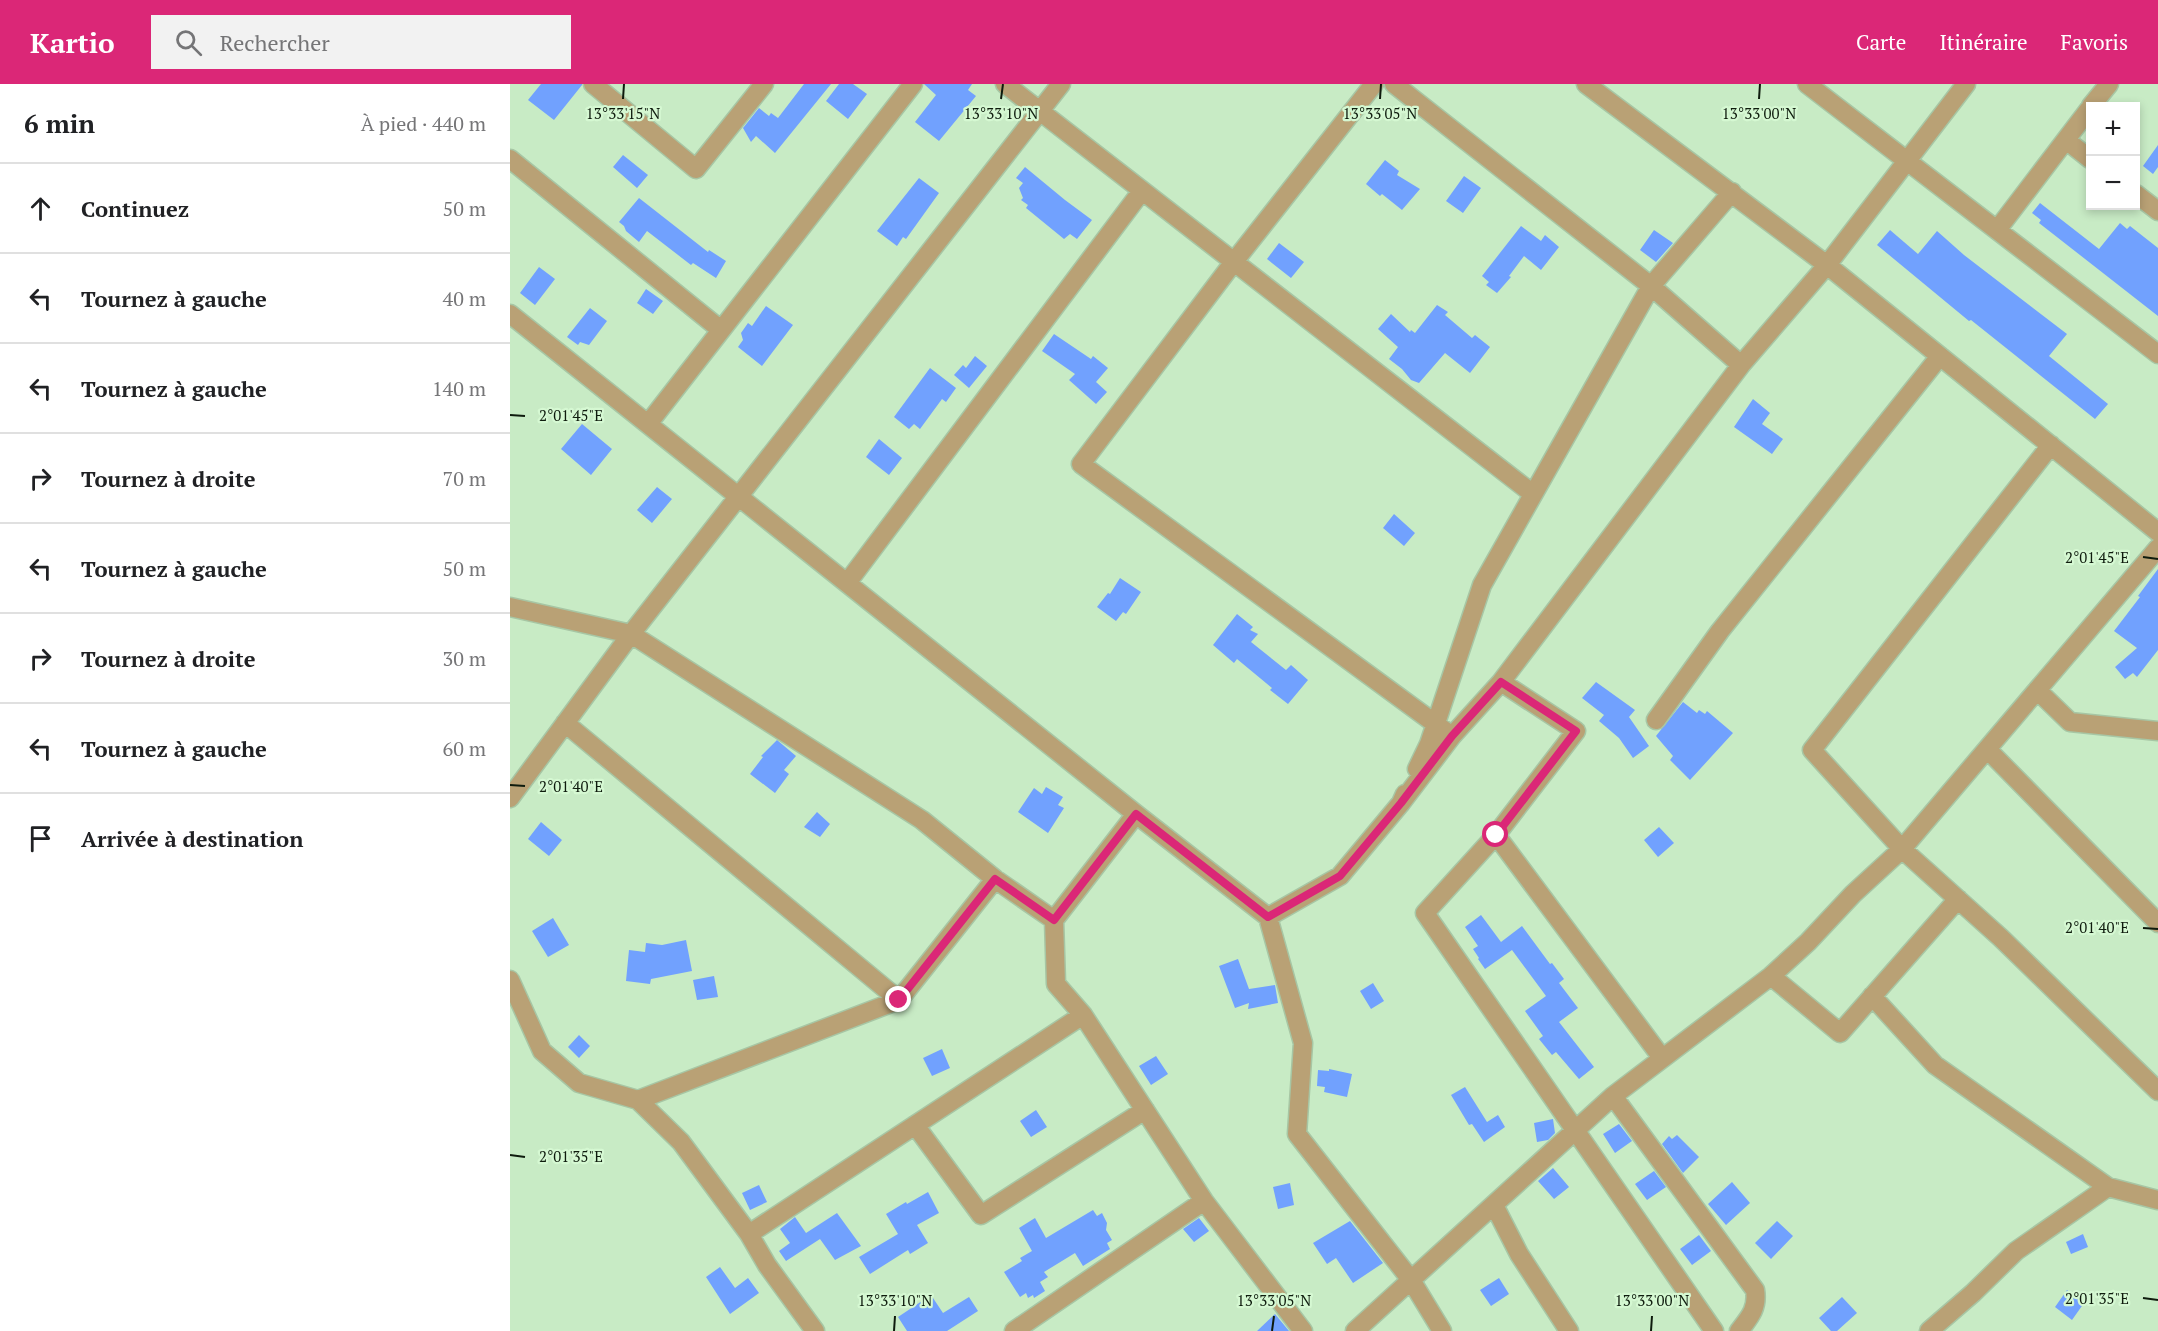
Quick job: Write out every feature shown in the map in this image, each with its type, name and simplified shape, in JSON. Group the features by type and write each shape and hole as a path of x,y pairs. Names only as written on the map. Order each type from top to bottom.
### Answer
{"street":[{"path":"594,84 696,169 764,84"},
{"path":"648,424 913,84"},
{"path":"1005,84 1141,192 1533,494"},
{"path":"510,798 631,634 1061,84"},
{"path":"1374,84 1233,263 1081,464 1452,736"},
{"path":"1394,84 1651,286 1741,365"},
{"path":"1586,84 1827,265 2158,531"},
{"path":"1807,84 2158,354"},
{"path":"1268,917 1340,876 1401,803 1452,736 1501,682 1741,365 1827,265 1966,84"},
{"path":"2095,102 2109,84"},
{"path":"1997,230 2086,114"},
{"path":"2066,140 2087,156"},
{"path":"510,159 721,330"},
{"path":"847,583 1141,192"},
{"path":"1401,803 1429,744 1482,585 1651,286 1732,192"},
{"path":"2140,197 2158,211"},
{"path":"510,314 1268,917 1303,1043 1297,1134 1411,1280 1442,1331"},
{"path":"1656,720 1720,631 1940,356"},
{"path":"2051,445 1812,750 1902,849 1958,899 2158,1091"},
{"path":"1355,1331 1613,1096 1771,976 1808,942 1853,894 1902,849 2158,548"},
{"path":"510,607 631,634 922,820 995,879 1054,920"},
{"path":"1501,682 1576,731 1496,835 1425,912 1714,1331"},
{"path":"2037,690 2070,722 2158,731"},
{"path":"565,723 899,1000"},
{"path":"1987,749 2158,923"},
{"path":"1136,814 1054,920 1056,984 1083,1015 1204,1201 1303,1331"},
{"path":"1496,835 1662,1058"},
{"path":"638,1100 899,1000 995,879"},
{"path":"1771,976 1840,1032 1958,899"},
{"path":"510,980 542,1051 579,1083 638,1100 681,1142 749,1234 767,1265 815,1331"},
{"path":"1872,996 1935,1065 2108,1187 2158,1200"},
{"path":"749,1234 1083,1015"},
{"path":"1613,1096 1755,1290 1757,1301 1752,1315 1739,1331"},
{"path":"915,1125 981,1215 1145,1110"},
{"path":"1929,1331 1973,1293 2016,1251 2108,1187"},
{"path":"1014,1331 1204,1201"},
{"path":"1494,1205 1519,1254 1569,1331"}],"building":[{"path":"541,84 582,85 554,120 528,100"},
{"path":"804,84 831,84 775,153 756,136 751,142 743,128 759,108 769,116 771,113 778,118"},
{"path":"839,84 853,84 867,94 848,119 826,101"},
{"path":"924,84 972,84 968,90 976,96 939,141 915,122 936,95"},
{"path":"2158,145 2158,167 2153,174 2143,166"},
{"path":"623,155 648,175 637,188 613,167"},
{"path":"1385,160 1399,171 1397,175 1420,189 1402,210 1366,184"},
{"path":"1025,167 1092,220 1077,239 1070,234 1064,239 1026,208 1028,205 1021,200 1023,198 1019,188 1023,183 1016,178"},
{"path":"1464,176 1481,188 1463,213 1446,201"},
{"path":"919,178 939,193 906,239 903,237 897,246 877,231"},
{"path":"639,198 708,252 709,250 726,261 716,278 693,263 691,265 647,231 639,242 626,231 619,222"},
{"path":"2040,203 2099,249 2120,223 2127,229 2130,226 2158,248 2158,316 2039,223 2041,220 2032,213"},
{"path":"1521,226 1541,241 1545,235 1559,247 1541,270 1524,256 1509,276 1511,277 1497,293 1486,285 1489,282 1482,276"},
{"path":"1654,230 1673,243 1656,262 1640,250"},
{"path":"1890,230 1918,254 1937,231 1964,255 2067,334 2049,356 2108,404 2095,419 1971,320 1969,321 1877,245"},
{"path":"1279,243 1304,262 1291,278 1267,259"},
{"path":"539,267 555,279 535,305 520,293"},
{"path":"646,289 663,301 653,314 637,303"},
{"path":"1437,305 1448,312 1445,315 1472,338 1475,335 1490,347 1470,373 1445,353 1419,383 1411,380 1389,359 1398,347 1378,329 1391,314 1410,332 1411,330 1415,333"},
{"path":"766,306 793,325 762,366 738,347 743,340 741,333 748,323 752,326"},
{"path":"590,308 607,321 589,345 580,342 578,345 567,337"},
{"path":"1054,334 1091,359 1093,356 1108,368 1096,382 1107,392 1096,404 1069,380 1075,374 1042,351"},
{"path":"975,356 987,366 969,388 954,375 963,365 966,368"},
{"path":"930,368 956,388 946,402 942,399 920,429 914,424 909,429 894,417"},
{"path":"1753,399 1770,413 1762,424 1783,439 1772,454 1734,427"},
{"path":"582,424 612,449 591,475 561,449"},
{"path":"879,439 902,458 889,475 866,457"},
{"path":"657,487 672,499 652,523 637,510"},
{"path":"1394,514 1415,533 1404,546 1383,528"},
{"path":"2158,569 2158,650 2137,677 2133,673 2125,679 2115,667 2137,648 2114,631"},
{"path":"1120,578 1141,592 1126,614 1123,612 1116,621 1097,607 1108,593 1110,594"},
{"path":"1237,614 1253,627 1250,630 1258,634 1251,642 1286,670 1291,665 1308,680 1288,704 1237,659 1234,663 1213,645"},
{"path":"1596,682 1635,710 1629,717 1649,746 1633,758 1619,738 1599,721 1604,715 1582,698"},
{"path":"1683,702 1697,713 1699,710 1705,714 1707,711 1733,733 1690,780 1670,760 1673,756 1656,736"},
{"path":"777,740 796,756 784,770 789,774 775,793 750,774 763,757 761,756"},
{"path":"1046,787 1063,797 1058,805 1064,808 1048,833 1018,812 1034,788 1042,794"},
{"path":"817,812 830,824 820,837 804,827"},
{"path":"541,822 562,840 549,856 528,839"},
{"path":"1659,827 1674,843 1658,857 1644,840"},
{"path":"1481,915 1501,942 1522,926 1564,979 1559,983 1578,1008 1559,1022 1594,1067 1579,1079 1556,1052 1552,1055 1539,1039 1543,1036 1525,1011 1546,996 1512,950 1485,969 1478,959 1473,949 1478,946 1465,927"},
{"path":"553,918 569,945 548,957 532,931"},
{"path":"686,940 692,971 651,979 650,984 626,981 629,950 645,952 646,943 662,945"},
{"path":"1238,959 1249,989 1275,985 1278,1003 1248,1009 1249,1003 1235,1008 1219,966"},
{"path":"714,976 718,997 697,1000 693,980"},
{"path":"1373,983 1384,1001 1371,1009 1360,991"},
{"path":"579,1035 590,1046 579,1058 568,1047"},
{"path":"942,1049 950,1068 932,1076 923,1058"},
{"path":"1156,1056 1168,1074 1151,1085 1139,1066"},
{"path":"1329,1069 1352,1074 1347,1097 1324,1092 1325,1087 1317,1086 1318,1070 1329,1071"},
{"path":"1465,1087 1487,1122 1498,1115 1505,1127 1484,1142 1472,1124 1469,1125 1451,1095"},
{"path":"1036,1110 1047,1127 1031,1137 1020,1121"},
{"path":"1553,1119 1555,1133 1548,1140 1537,1142 1534,1123"},
{"path":"1619,1124 1632,1141 1615,1153 1603,1134"},
{"path":"1677,1135 1699,1157 1683,1173 1662,1144 1669,1136 1672,1139"},
{"path":"1553,1168 1569,1187 1554,1199 1538,1181"},
{"path":"1654,1171 1666,1187 1647,1200 1635,1184"},
{"path":"1732,1182 1750,1203 1726,1225 1708,1204"},
{"path":"1290,1183 1294,1205 1278,1209 1273,1187"},
{"path":"759,1185 767,1202 750,1210 742,1193"},
{"path":"928,1192 939,1213 917,1225 928,1243 910,1254 908,1250 870,1274 859,1257 898,1234 886,1214"},
{"path":"1093,1210 1097,1216 1102,1213 1107,1223 1106,1230 1112,1240 1107,1243 1110,1249 1083,1266 1075,1253 1044,1272 1048,1277 1040,1282 1045,1291 1034,1298 1033,1295 1028,1298 1026,1293 1020,1297 1004,1272 1022,1261 1020,1258 1032,1251 1019,1228 1035,1218 1046,1238"},
{"path":"837,1213 861,1246 835,1260 820,1239 786,1261 779,1251 790,1243 780,1229 795,1217 806,1233"},
{"path":"1199,1218 1209,1231 1194,1242 1183,1229"},
{"path":"1350,1221 1383,1263 1353,1283 1336,1258 1327,1264 1313,1243"},
{"path":"1777,1221 1793,1236 1771,1259 1755,1243"},
{"path":"2083,1234 2088,1247 2071,1254 2066,1242"},
{"path":"1699,1235 1711,1251 1692,1265 1680,1249"},
{"path":"720,1267 735,1288 748,1278 759,1293 730,1314 706,1277"},
{"path":"1499,1278 1509,1294 1491,1306 1480,1290"},
{"path":"2067,1290 2084,1303 2072,1320 2055,1307"},
{"path":"931,1295 943,1313 969,1297 978,1311 947,1331 907,1331 898,1317"},
{"path":"1842,1297 1857,1313 1837,1331 1831,1331 1819,1318"},
{"path":"1275,1314 1289,1331 1257,1331"}],"route":[{"path":"899,1000 995,879 1054,920 1136,814 1268,917 1340,876 1401,803 1452,736 1501,682 1576,731 1496,835"}]}
